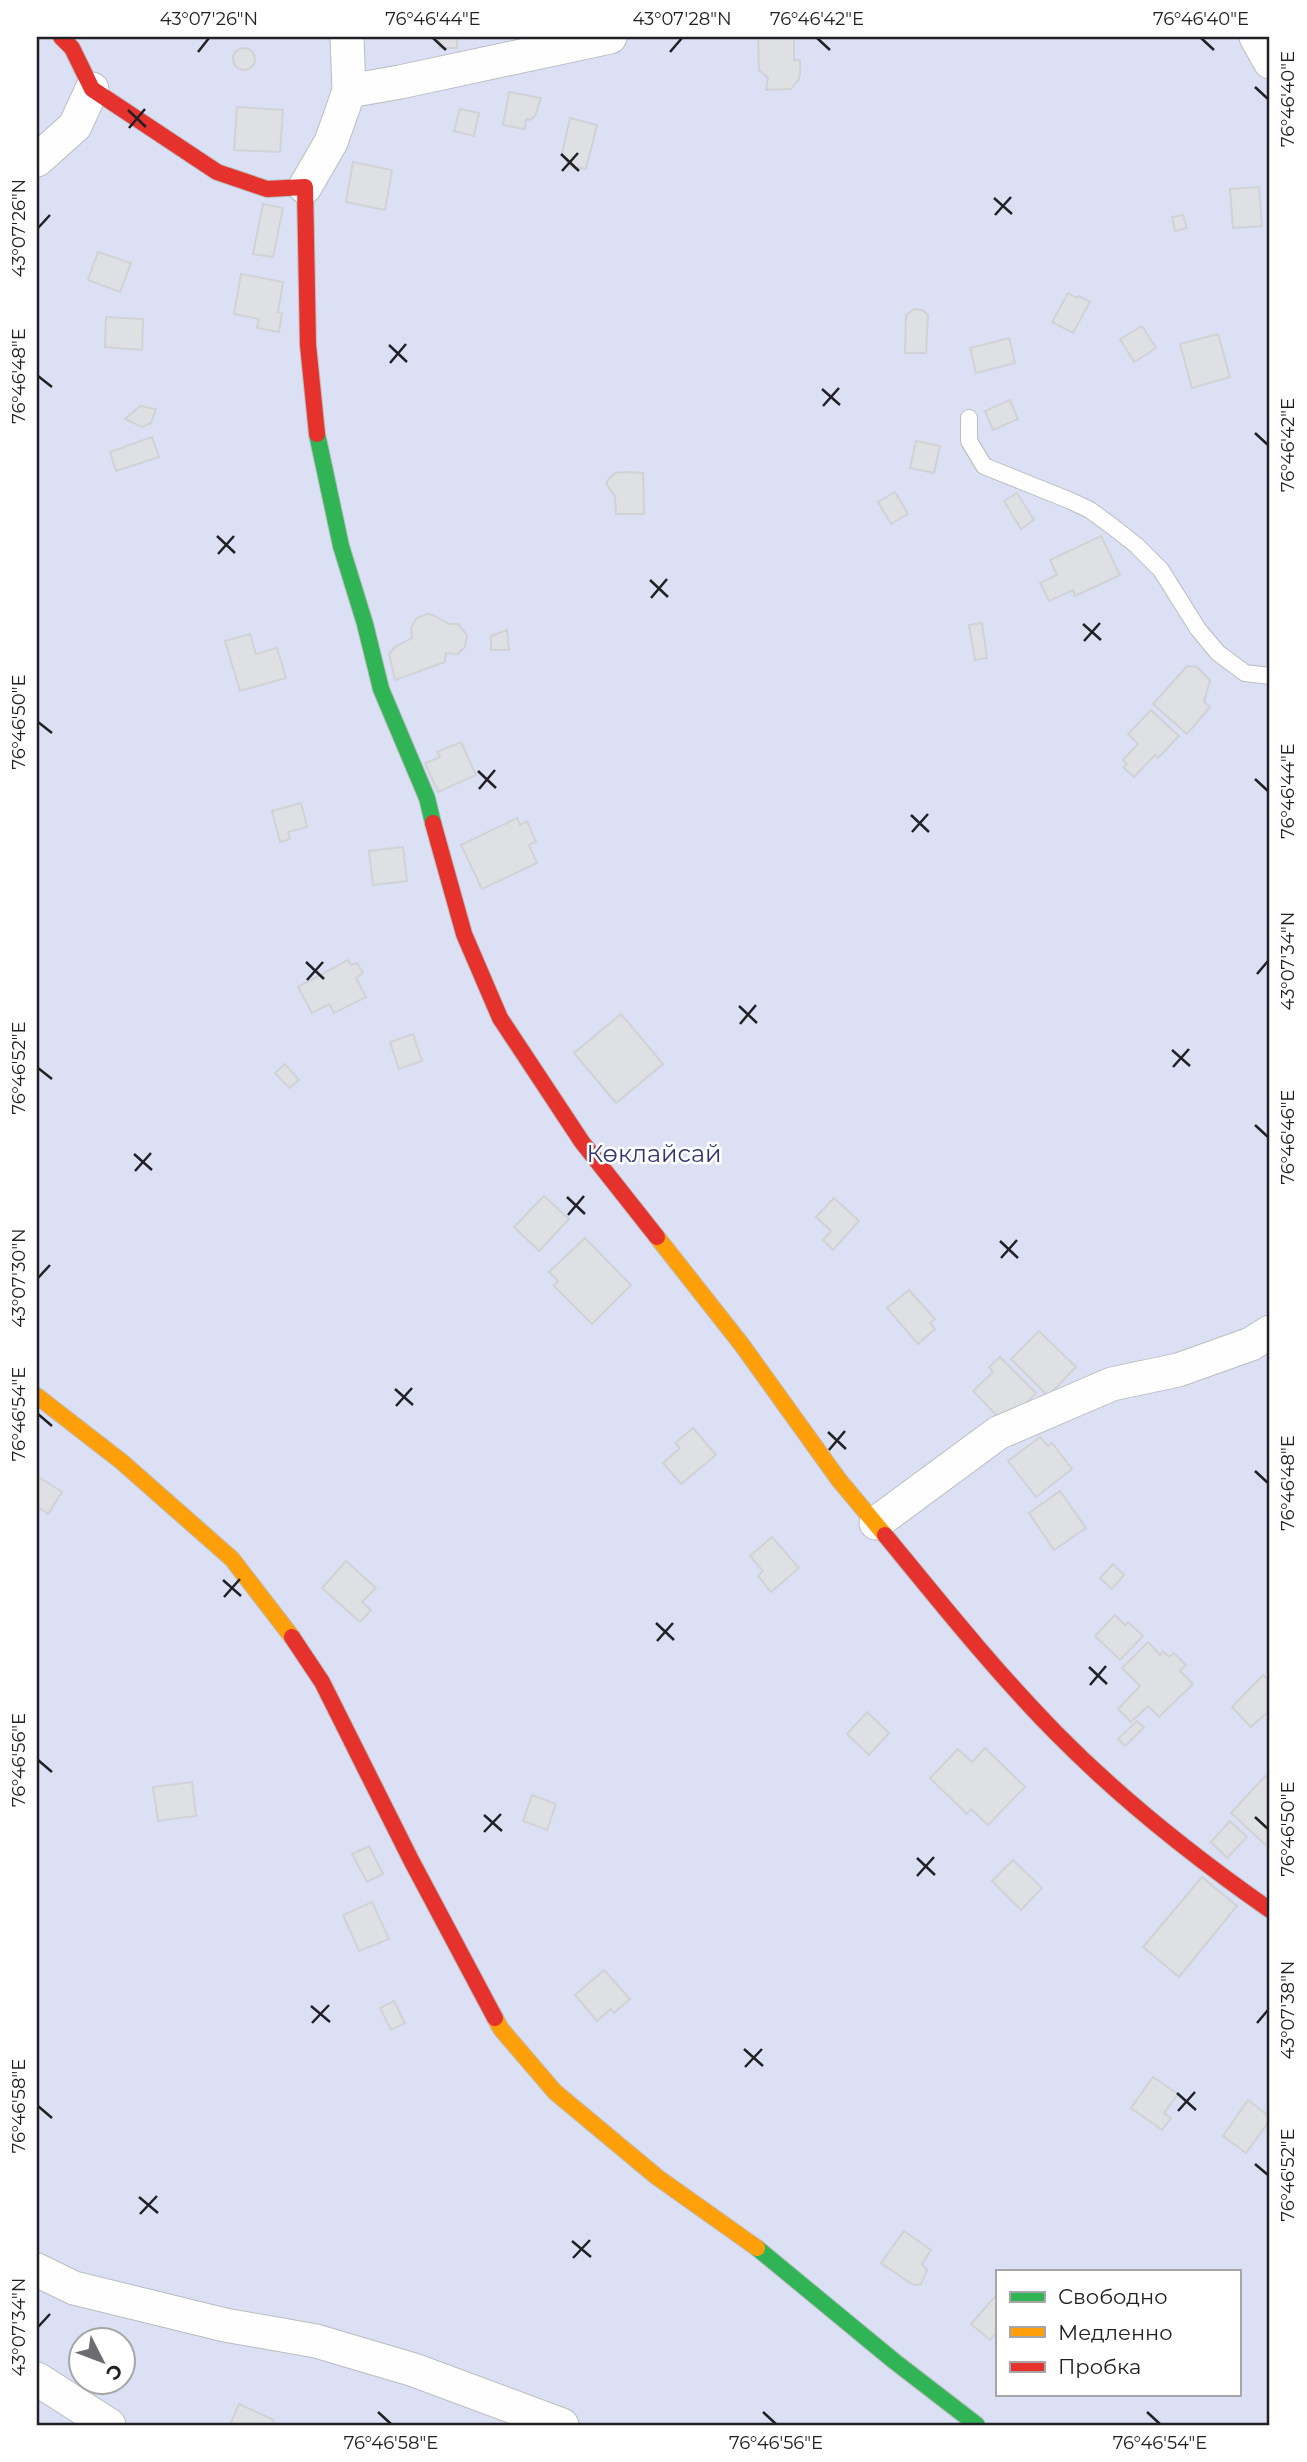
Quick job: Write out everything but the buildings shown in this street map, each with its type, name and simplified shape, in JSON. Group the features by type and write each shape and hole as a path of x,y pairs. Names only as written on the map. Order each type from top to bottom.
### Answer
{"street":[{"path":"61,37 72,48 92,89 217,172 267,189 306,187"},
{"path":"347,37 349,91 331,142 306,187 308,345 319,449 341,546 365,624 381,689 427,798 445,873 464,934 500,1018 582,1142 742,1345 839,1480 988,1660 1057,1734 1140,1811 1218,1874 1270,1910"},
{"path":"349,91 610,37"},
{"path":"37,160 75,126 92,89"},
{"path":"876,1523 998,1433 1112,1384 1178,1370 1251,1344 1270,1332"},
{"path":"37,1396 122,1462 232,1559 277,1616 322,1682 417,1871 501,2029 555,2092 657,2177 751,2243 894,2361 977,2425"},
{"path":"37,2270 75,2288 225,2325 316,2341 414,2370 562,2425"},
{"path":"37,2379 109,2425"}],"lane":[{"path":"969,418 969,441 984,467 1071,501 1105,521 1136,545 1161,570 1198,629 1218,653 1245,673 1270,676"}],"green space":[{"name":"Көклайсай","path":"37,37 1270,37 1270,2425 37,2425"}],"traffic: fast":[{"path":"317,434 341,546 365,624 381,689 427,798 433,823"},
{"path":"757,2248 894,2361 977,2425"}],"traffic: slow":[{"path":"657,1237 742,1345 839,1480 885,1535"},
{"path":"37,1396 122,1462 232,1559 292,1637"},
{"path":"495,2018 501,2029 555,2092 657,2177 757,2248"}],"traffic: jam":[{"path":"61,37 72,48 92,89 217,172 267,189 305,187 308,345 317,434"},
{"path":"433,823 464,934 500,1018 582,1142 657,1237"},
{"path":"885,1535 990,1661 1081,1757 1159,1826 1270,1910"},
{"path":"292,1637 322,1682 411,1860 495,2018"}]}
